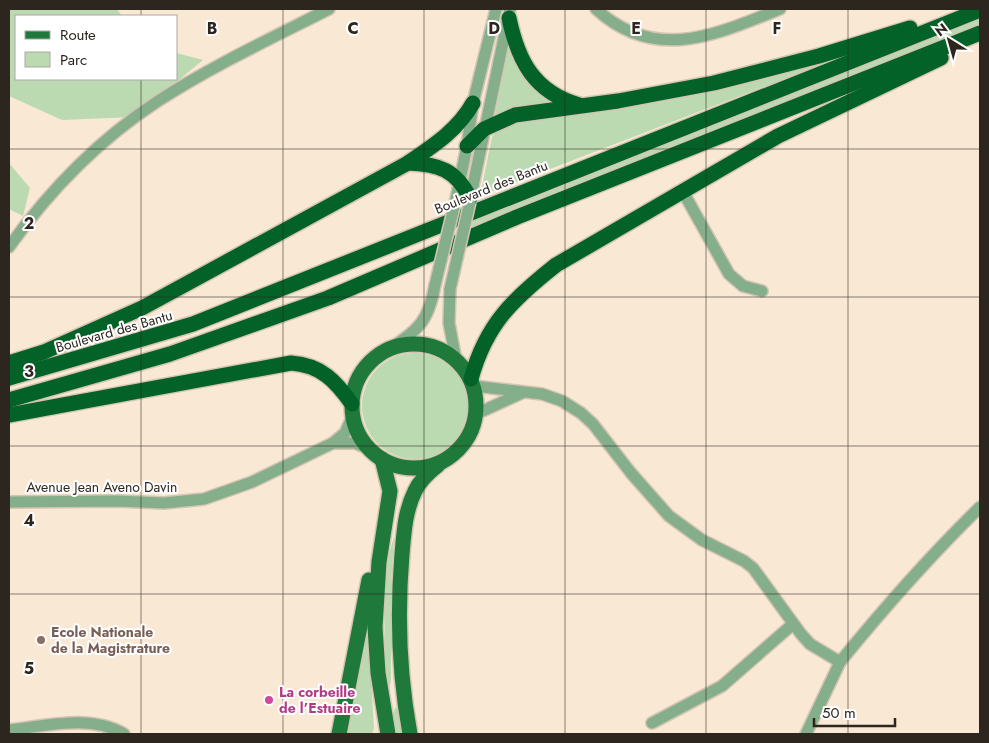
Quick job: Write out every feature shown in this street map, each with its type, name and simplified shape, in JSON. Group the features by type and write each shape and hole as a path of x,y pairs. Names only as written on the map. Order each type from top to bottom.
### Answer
{"highway":[{"path":"467,146 484,128 515,115 660,94 754,74 879,38 966,9"},
{"name":"Boulevard des Bantu","path":"9,378 193,324 980,10"},
{"path":"510,13 520,58 532,76 558,96 580,105"},
{"path":"9,400 170,354 328,298 517,217 980,33"},
{"path":"472,383 478,354 486,338 502,315 532,285 570,257 682,190 778,136 980,38"},
{"path":"9,363 44,352 142,308 408,163 449,134 466,116 473,103"},
{"path":"408,163 422,164 448,172 460,180 465,200"},
{"path":"9,414 291,363 318,369 341,388 353,410"}],"main road":[{"path":"410,734 401,677 399,592 404,531 411,500 420,483 458,450 468,437 476,414 472,383 456,360 440,350 423,344 398,346 387,351 371,362 360,377 353,410 358,433 369,449 382,459 399,466 418,468 445,460"},
{"path":"339,734 375,550 390,491 382,459"},
{"path":"385,515 379,562 375,627 385,731"},
{"path":"385,731 395,686 394,616 399,592"}],"street":[{"path":"9,247 54,191 117,131 157,102 192,81 329,9"},
{"path":"460,180 473,103 496,9"},
{"path":"596,9 627,31 655,40 677,41 696,39 735,27 780,9"},
{"path":"387,351 421,324 431,307 435,286 465,200 484,128 510,13"},
{"path":"682,190 729,274 742,286 762,291"},
{"path":"456,360 449,323 450,289 465,200"},
{"path":"472,383 550,397 581,413 594,424 631,473 669,516 702,540 744,560 753,568 793,624 810,644 840,662"},
{"path":"476,414 524,392"},
{"path":"333,443 345,433 353,410"},
{"path":"333,443 355,444 369,449"},
{"name":"Avenue Jean Aveno Davin","path":"9,502 117,501 164,504 204,499 252,482 333,443"},
{"path":"806,734 840,662 887,605 946,540 980,507"},
{"path":"652,723 722,686 793,624"},
{"path":"9,730 96,723 111,726 124,734"}],"green space":[{"path":"9,9 117,9 121,15 15,15 15,80 178,80 178,54 203,60 134,117 62,120 9,96"},
{"path":"980,18 980,26 465,232 468,221"},
{"path":"509,46 512,55 559,103 495,115"},
{"path":"843,56 480,196 492,137 498,130 511,123 701,94"},
{"path":"9,163 30,188 23,216 9,209"},
{"path":"415,353 435,357 453,368 464,386 468,406 464,426 453,444 435,455 415,459 395,455 377,444 366,426 362,406 366,386 377,368 395,357"},
{"path":"394,537 391,586 391,680 389,689 387,685 384,610 387,571"},
{"path":"366,629 368,630 374,728 372,734 345,734"},
{"path":"398,707 402,734 394,734 392,717 395,708"}],"place":[{"name":"Ecole Nationale de la Magistrature","path":"41,640"},
{"name":"La corbeille de l’Estuaire","path":"269,700"}]}
